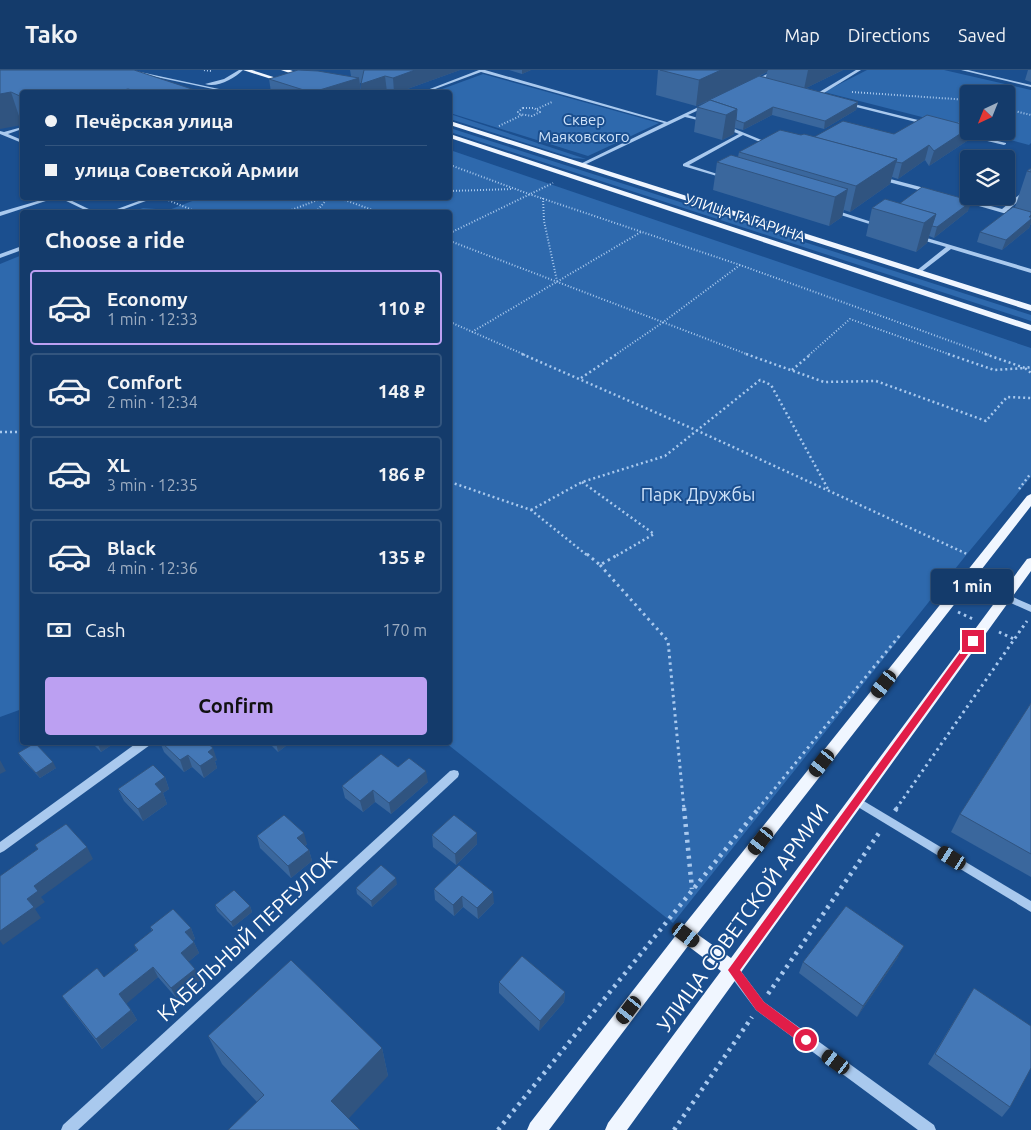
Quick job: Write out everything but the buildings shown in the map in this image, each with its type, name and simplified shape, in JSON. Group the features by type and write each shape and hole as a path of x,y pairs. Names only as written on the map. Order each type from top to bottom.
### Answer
{"main road":[{"path":"246,70 311,90"},
{"path":"284,70 312,79"},
{"name":"УЛИЦА ГАГАРИНА","path":"452,124 1031,308"},
{"name":"УЛИЦА ГАГАРИНА","path":"452,137 1031,328"},
{"name":"УЛИЦА СОВЕТСКОЙ АРМИИ","path":"538,1130 686,935 1031,498"},
{"name":"УЛИЦА СОВЕТСКОЙ АРМИИ","path":"615,1130 1031,562"},
{"path":"686,935 733,970"}],"street":[{"path":"125,70 222,90"},
{"path":"201,85 217,83 235,76 241,70"},
{"path":"429,90 482,70 667,123"},
{"path":"749,84 778,70"},
{"path":"817,95 859,70"},
{"path":"963,70 1031,86"},
{"path":"757,80 766,82"},
{"path":"181,88 196,84"},
{"path":"808,93 826,98"},
{"path":"835,100 938,127"},
{"path":"582,165 709,104"},
{"path":"684,115 710,122"},
{"path":"718,124 773,146 764,150"},
{"path":"3,132 20,128"},
{"path":"3,132 20,141"},
{"path":"957,132 1004,144"},
{"path":"727,179 685,165 742,134"},
{"path":"718,176 726,172"},
{"path":"877,177 935,193"},
{"path":"1003,211 1031,187"},
{"path":"954,198 1031,220"},
{"path":"0,214 46,200"},
{"path":"67,200 88,210"},
{"path":"118,210 145,200"},
{"path":"829,210 885,227"},
{"path":"913,235 1031,271"},
{"path":"918,272 950,246"},
{"path":"0,256 20,249"},
{"path":"967,580 1031,609"},
{"path":"0,848 142,745"},
{"name":"КАБЕЛЬНЫЙ ПЕРЕУЛОК","path":"68,1130 454,774"},
{"path":"857,801 1031,907"},
{"path":"733,970 760,1006 929,1130"}],"path":[{"path":"825,90 960,99"},
{"path":"497,127 522,115 535,116 540,112 534,108 523,108 518,112 522,115"},
{"path":"1015,111 1031,115"},
{"path":"452,166 529,194 740,265 1025,368 1031,372"},
{"path":"452,232 553,182"},
{"path":"452,191 516,189"},
{"path":"543,198 544,221 557,282"},
{"path":"168,200 192,210"},
{"path":"291,210 317,200"},
{"path":"318,210 326,200"},
{"path":"345,200 372,210"},
{"path":"472,332 642,232"},
{"path":"452,242 662,323 824,382 876,381 986,421 1006,397 1031,398"},
{"path":"580,379 662,323 740,265"},
{"path":"792,370 850,320 994,370 1031,367"},
{"path":"452,323 698,431 967,554"},
{"path":"531,510 582,482 665,456 760,380 771,385 829,490"},
{"path":"0,432 20,432"},
{"path":"1014,496 1031,474"},
{"path":"582,482 654,534 600,565"},
{"path":"452,483 531,510 600,565 668,641 692,889"},
{"path":"961,562 973,547"},
{"path":"674,1130 1031,614"},
{"path":"498,1130 692,889 906,629"}],"green space":[{"path":"867,70 944,70 1009,85 960,85 960,127 824,92"},
{"name":"Сквер Маяковского","path":"483,74 659,123 588,156 452,114 452,90 439,90"},
{"path":"1015,86 1031,90 1031,143 1029,145 1010,140 1015,140"},
{"path":"452,115 586,159 573,158 452,120"},
{"path":"452,129 1031,315 1031,321 452,133"},
{"name":"Парк Дружбы","path":"452,151 1031,348 1031,477 967,554 673,923 449,745 452,745 452,210 169,210 195,200 452,200"},
{"name":"Парк Дружбы","path":"143,208 169,210 138,210"},
{"path":"20,256 20,710 0,717 0,264"}],"route":[{"path":"806,1040 760,1006 733,970 973,641"}]}
